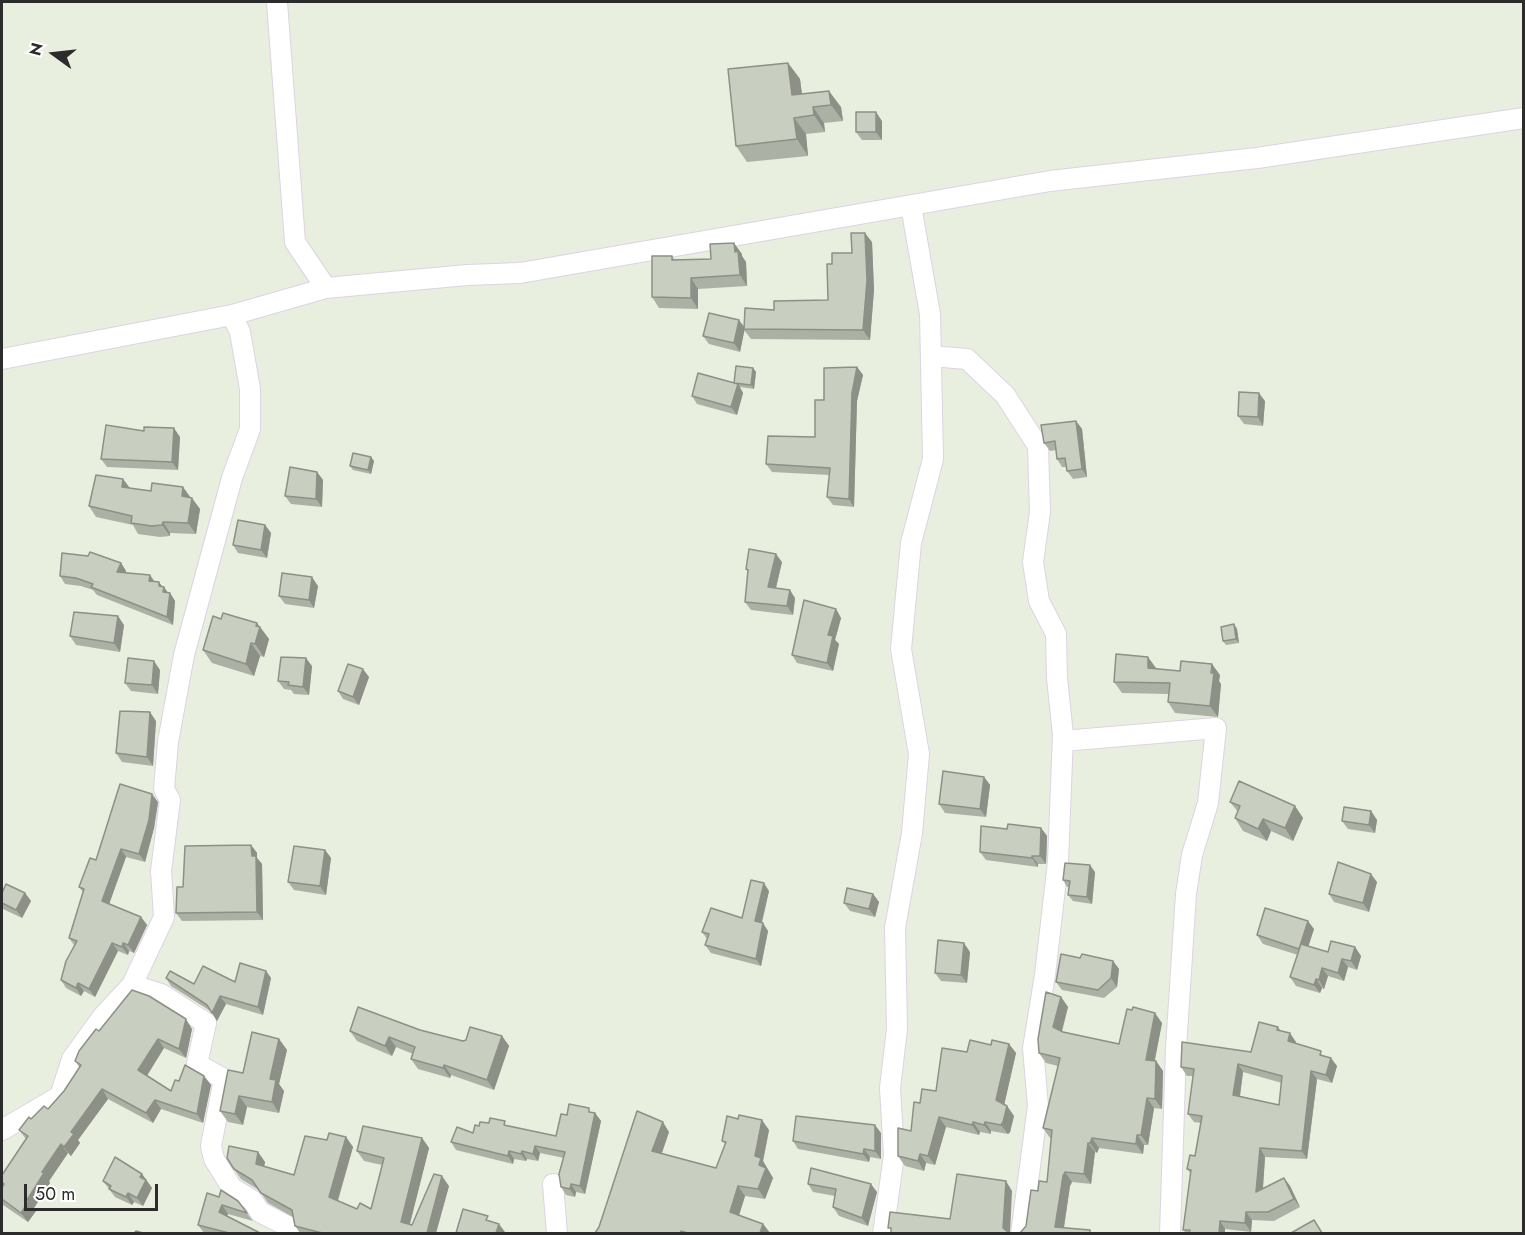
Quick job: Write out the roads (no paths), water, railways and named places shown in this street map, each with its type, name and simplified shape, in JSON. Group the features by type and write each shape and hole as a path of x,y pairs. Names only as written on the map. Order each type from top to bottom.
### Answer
{"street":[{"path":"277,2 295,242 326,288"},
{"path":"2,358 232,315 326,288 531,272 1050,181 1257,158 1524,118"},
{"path":"883,1233 894,1155 890,1088 897,1029 895,928 912,833 919,754 902,649 911,543 933,459 930,314 910,206"},
{"path":"2,1130 60,1096 72,1059 104,1015 132,985 164,916 161,871 170,800 164,789 168,742 184,655 232,478 250,429 250,389 240,332 232,315"},
{"path":"931,356 967,359 1005,395 1038,446 1040,512 1033,562 1039,601 1056,634 1057,678 1063,741 1058,862 1045,975 1033,1048 1038,1106 1021,1233"},
{"path":"1063,741 1216,728 1208,803 1192,855 1186,894 1176,1048 1170,1233"},
{"path":"132,985 161,994 206,1023 197,1064 224,1078 211,1146 214,1159 232,1188 252,1200 260,1212 289,1227 290,1233"},
{"path":"553,1184 557,1233"}]}
